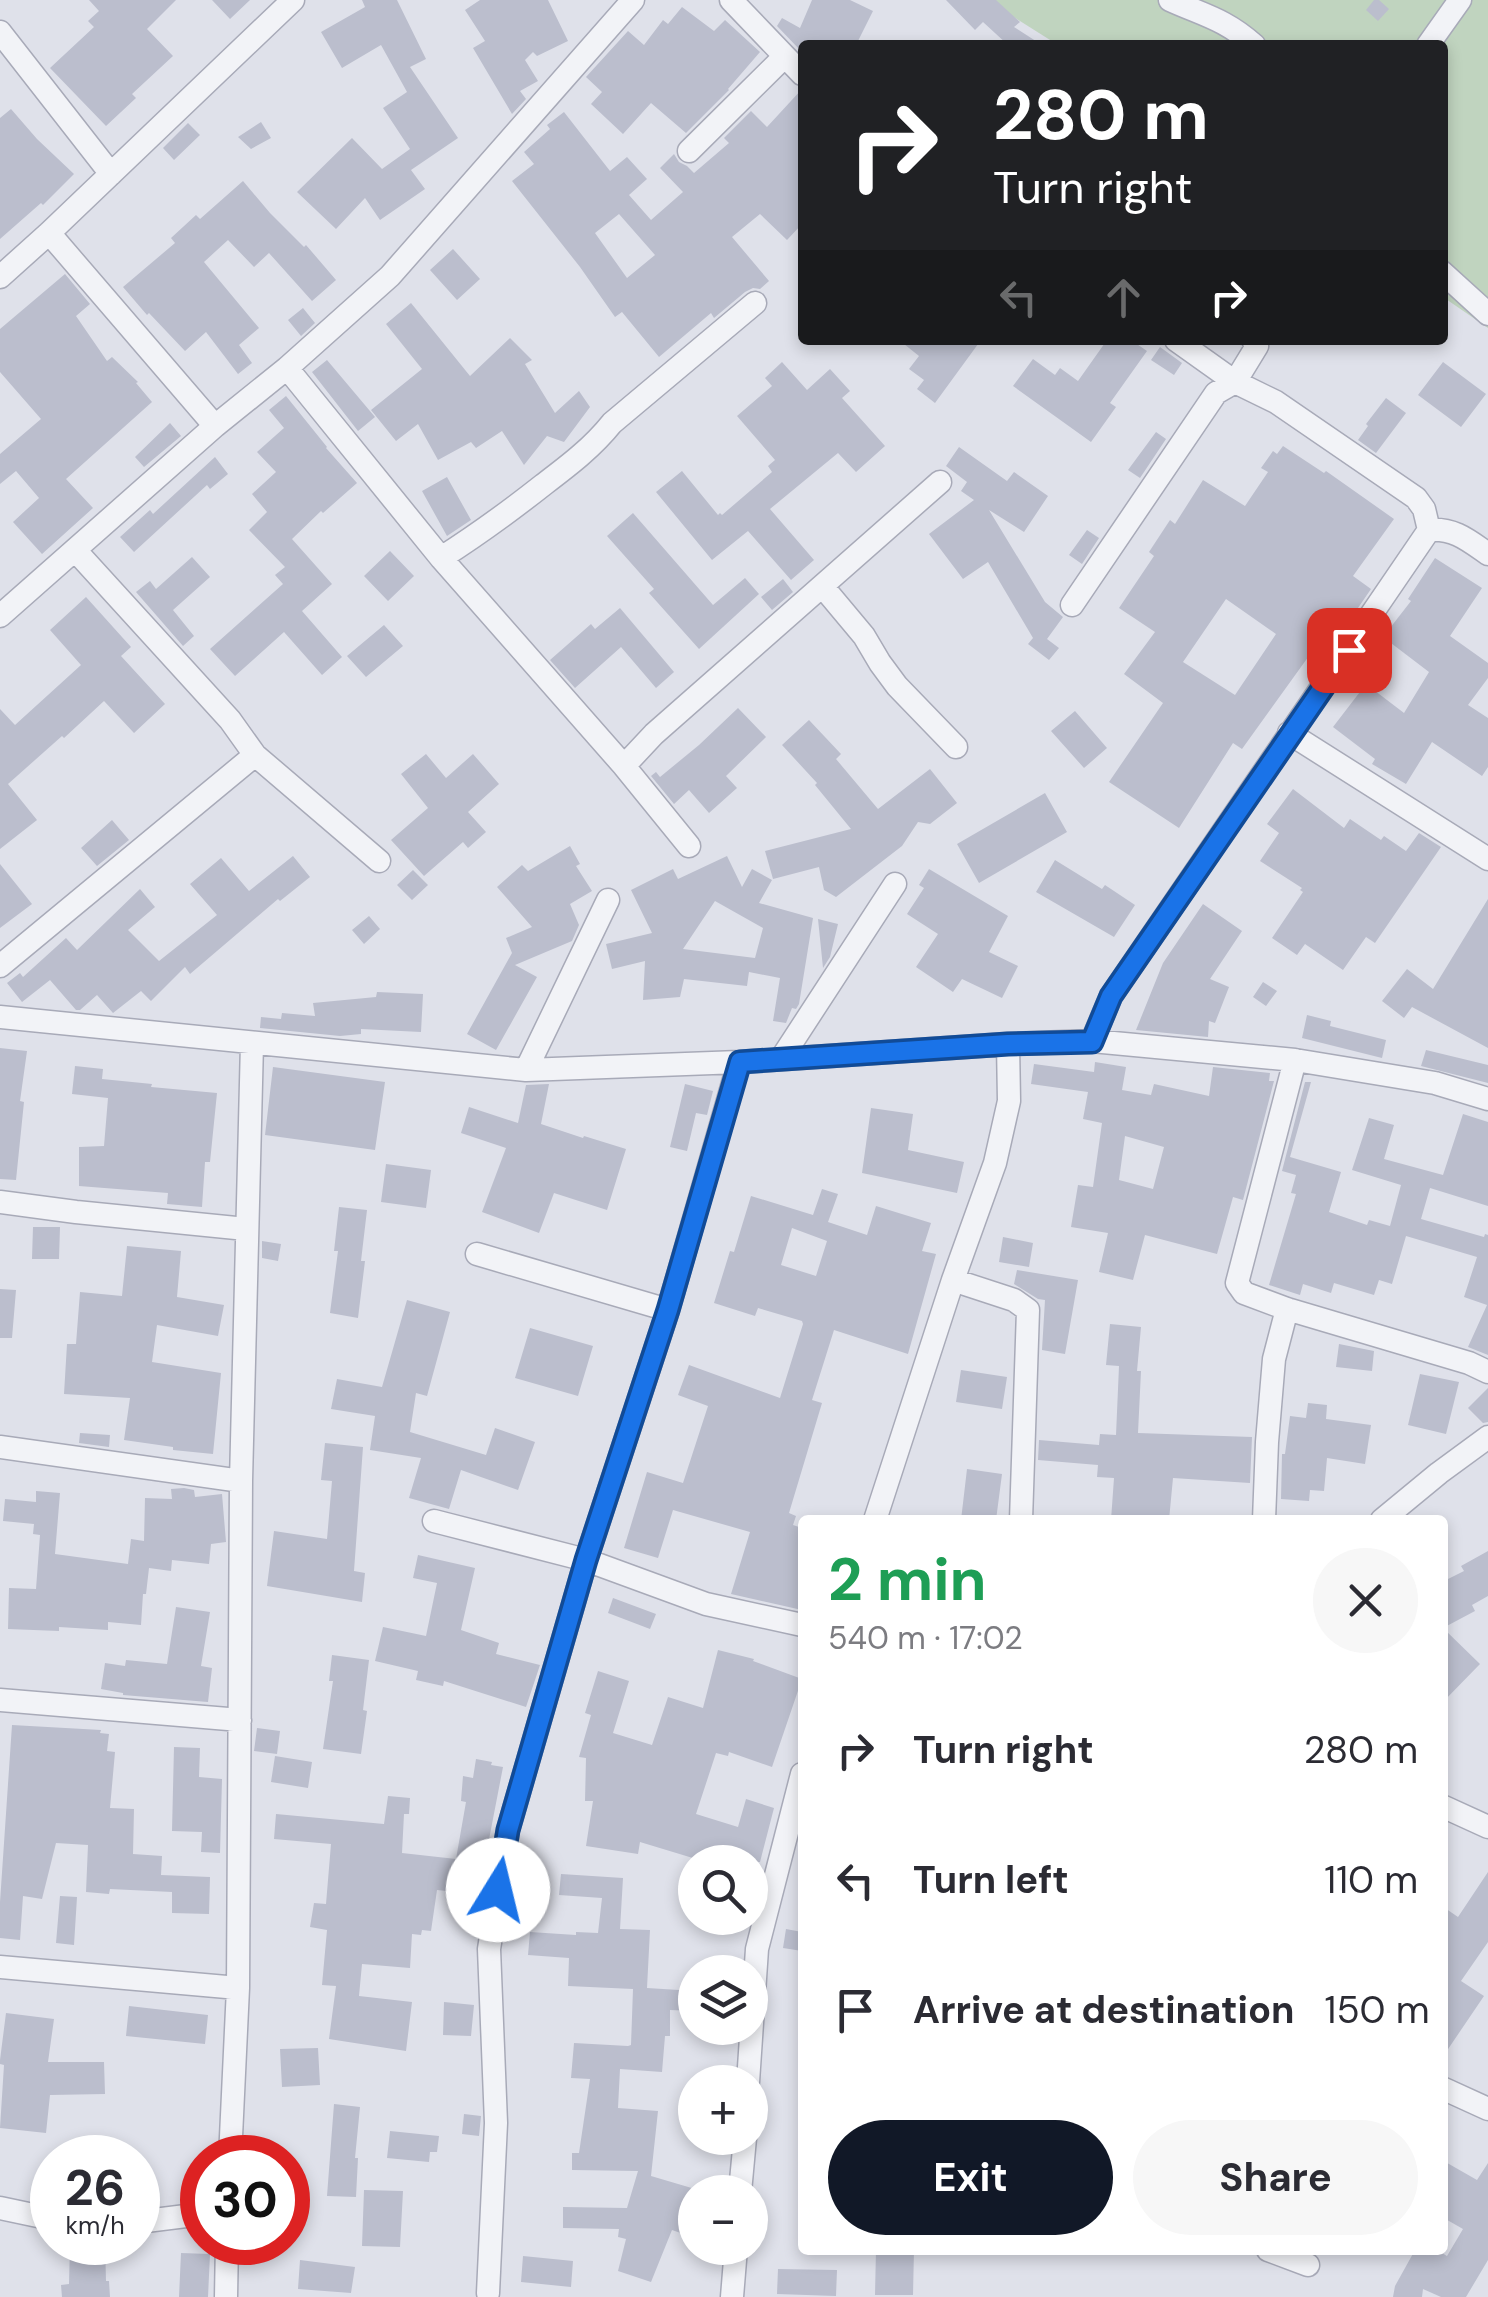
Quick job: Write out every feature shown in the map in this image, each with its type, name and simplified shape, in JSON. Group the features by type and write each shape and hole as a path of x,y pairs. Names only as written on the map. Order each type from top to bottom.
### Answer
{"street":[{"path":"0,277 294,0"},
{"path":"0,616 390,276 632,0"},
{"path":"731,0 798,70"},
{"path":"1170,0 1214,16 1248,40"},
{"path":"1432,40 1460,0"},
{"path":"0,32 111,174"},
{"path":"689,151 784,57"},
{"path":"49,234 215,426"},
{"path":"1448,277 1488,314"},
{"path":"441,558 483,532 597,442 612,423 755,304"},
{"path":"1092,1042 1111,996 1428,530 1424,508 1416,498 1276,402 1235,382 1183,345"},
{"path":"1072,605 1216,393 1235,382 1256,345"},
{"path":"287,368 441,558 689,846"},
{"path":"624,766 654,734 940,482"},
{"path":"1428,530 1461,534 1488,554"},
{"path":"75,550 230,720 255,755 379,862"},
{"path":"823,586 864,636 897,686 956,747"},
{"path":"1289,733 1488,859"},
{"path":"0,966 255,755"},
{"path":"781,1059 894,884"},
{"path":"526,1070 608,900"},
{"path":"0,1017 526,1070 1092,1042 1295,1060 1435,1083 1488,1099"},
{"path":"231,2135 238,1988 241,1481 252,1043"},
{"path":"878,1515 994,1163 1009,1101 1008,1044"},
{"path":"1295,1060 1238,1284 1244,1293 1287,1309 1488,1372"},
{"path":"488,2293 496,2123 488,1948 508,1830 586,1560 668,1310 740,1062"},
{"path":"0,1202 246,1230"},
{"path":"477,1254 668,1310"},
{"path":"953,1280 1014,1300 1028,1310 1021,1515"},
{"path":"1264,1515 1274,1359 1287,1309"},
{"path":"1388,1515 1488,1437"},
{"path":"0,1447 241,1481"},
{"path":"434,1520 586,1560 706,1604 798,1624"},
{"path":"0,1700 240,1720"},
{"path":"749,2065 757,1950 798,1790"},
{"path":"1448,1809 1488,1827"},
{"path":"0,1968 238,1988"},
{"path":"1448,2091 1488,2109"},
{"path":"0,2208 30,2214"},
{"path":"1281,2255 1308,2265"},
{"path":"226,2297 227,2265"},
{"path":"732,2297 735,2265"}],"green space":[{"path":"987,0 1488,0 1488,328 1448,300 1448,40 1050,40"}],"building":[{"path":"89,0 176,0 147,29 173,56 132,94 136,98 106,126 50,68 94,27 88,21 99,11"},
{"path":"212,0 250,0 230,19"},
{"path":"362,0 397,0 426,59 410,67 458,138 411,170 425,189 380,220 365,198 336,229 297,192 352,138 382,169 410,149 383,108 407,92 381,45 342,68 321,32 365,7"},
{"path":"480,0 548,0 568,41 537,56 533,52 525,60 538,81 520,91 526,99 512,114 473,48 485,41 465,10"},
{"path":"812,0 850,0 873,11 858,40 798,40 798,48 777,26 782,18 800,28"},
{"path":"946,0 996,0 1020,22 1014,27 1034,40 1003,40 983,22 975,30"},
{"path":"1374,0 1389,9 1378,21 1366,10"},
{"path":"682,7 714,31 725,20 760,52 686,133 651,103 623,134 591,104 602,92 586,77 628,31 644,45 663,20 668,24"},
{"path":"798,93 798,228 787,240 760,214 732,237 769,281 760,289 745,292 714,318 711,313 659,357 622,312 615,317 512,181 534,164 524,152 564,112 610,171 627,157 647,179 629,195 651,220 683,192 660,168 674,154 694,173 729,143 724,138 751,111 767,127","holes":["619,214 655,255 627,278 595,233"]},
{"path":"11,109 74,174 0,239 0,118"},
{"path":"261,122 271,138 251,149 238,137"},
{"path":"188,123 200,135 174,160 163,148"},
{"path":"243,181 336,280 312,301 269,253 254,267 228,240 204,262 259,328 239,345 252,363 238,374 206,332 185,351 123,287 175,243 171,238 196,215 200,219"},
{"path":"453,249 480,279 457,300 430,270"},
{"path":"65,274 90,304 76,316 107,361 112,357 152,402 66,479 93,508 42,554 13,522 39,498 16,471 0,484 0,454 41,419 0,372 0,329"},
{"path":"411,303 470,376 510,338 532,360 525,364 555,413 579,391 590,407 564,442 547,436 524,465 502,431 476,448 471,442 438,460 418,424 396,441 371,410 422,369 386,324"},
{"path":"303,308 315,323 301,336 288,320"},
{"path":"905,345 977,345 935,403 917,389 924,380 909,369 919,356"},
{"path":"1103,345 1138,345 1147,351 1110,403 1116,407 1091,442 1013,386 1033,359 1055,375 1060,368 1078,381"},
{"path":"1160,347 1182,363 1174,375 1151,360"},
{"path":"327,360 375,417 358,431 312,372"},
{"path":"782,362 807,390 830,369 850,391 842,398 885,446 856,472 838,453 770,509 814,560 791,580 748,531 712,560 656,492 682,471 722,515 772,472 768,466 775,460 737,416 772,386 765,378"},
{"path":"1443,362 1486,394 1461,427 1418,395"},
{"path":"286,396 357,483 292,539 332,584 302,611 342,657 322,675 284,632 235,676 210,649 283,584 275,575 285,567 249,530 267,512 252,494 276,472 257,452 284,428 269,410"},
{"path":"1386,398 1406,413 1376,453 1358,440"},
{"path":"170,423 181,436 144,467 135,457"},
{"path":"1156,432 1166,439 1140,478 1128,470"},
{"path":"1283,446 1394,519 1353,576 1371,589 1347,624 1337,617 1242,749 1233,743 1179,828 1109,782 1163,703 1124,674 1155,632 1119,608 1154,556 1149,552 1170,520 1175,524 1203,480 1245,506 1268,472 1261,468 1273,451 1277,454","holes":["1226,599 1276,634 1235,695 1183,662"]},
{"path":"959,447 1007,481 1014,472 1048,496 1024,532 989,510 1045,602 1063,617 1047,639 1059,648 1049,660 1028,644 1033,638 988,562 963,579 929,534 974,500 961,491 967,482 946,466"},
{"path":"215,457 228,474 210,489 207,485 134,552 120,537 150,510 153,514"},
{"path":"447,477 471,520 447,536 422,491"},
{"path":"633,513 713,605 745,578 759,594 699,649 649,593 654,589 607,536"},
{"path":"1087,530 1099,538 1082,564 1069,555"},
{"path":"390,551 414,576 388,601 364,576"},
{"path":"192,557 210,577 173,610 194,636 183,646 136,592 150,581 156,589"},
{"path":"1435,558 1482,588 1450,636 1488,663 1488,678 1468,705 1488,718 1488,767 1482,776 1432,742 1406,784 1372,764 1375,759 1333,727 1366,684 1404,713 1429,672 1383,637 1411,601 1408,599"},
{"path":"783,579 793,592 772,610 761,597"},
{"path":"86,597 131,647 121,656 165,704 134,733 104,701 62,736 8,784 37,820 0,849 0,709 15,725 81,665 50,630"},
{"path":"620,608 674,672 656,688 621,647 575,688 550,660 591,624 595,629"},
{"path":"384,625 403,646 366,677 347,656"},
{"path":"738,708 766,737 726,776 737,788 709,813 689,790 674,804 651,776 656,772 660,777"},
{"path":"1075,711 1107,748 1084,768 1051,731"},
{"path":"809,720 841,754 836,759 878,809 930,769 957,803 930,824 918,822 902,846 836,897 824,890 819,867 773,879 765,851 851,829 782,745"},
{"path":"426,754 446,778 473,754 499,784 468,812 486,832 468,848 463,842 424,876 391,840 428,808 401,774"},
{"path":"1293,789 1344,828 1350,819 1406,851 1419,833 1441,847 1375,943 1366,937 1343,970 1305,944 1297,955 1272,938 1303,892 1260,861 1279,833 1267,824"},
{"path":"1045,793 1067,832 979,883 957,844"},
{"path":"112,820 129,840 97,866 81,848"},
{"path":"570,846 580,864 576,866 592,891 570,904 579,925 572,941 515,965 537,977 496,1050 467,1034 512,953 506,938 532,927 497,887 522,865 528,871"},
{"path":"293,856 310,877 278,899 190,974 185,967 151,1001 141,991 113,1013 97,995 76,1010 50,980 22,1002 7,983 20,973 23,977 66,938 77,950 140,889 155,907 128,930 159,961 217,915 190,884 221,858 249,891"},
{"path":"727,856 742,887 752,869 772,880 759,903 813,918 799,1004 792,1008 786,1023 773,1021 780,978 749,972 747,986 684,979 680,997 643,1000 645,961 612,969 606,944 652,933 631,890 673,869 678,879","holes":["715,901 763,928 755,958 683,949"]},
{"path":"1055,860 1135,905 1114,937 1036,892"},
{"path":"0,864 32,904 0,928"},
{"path":"929,869 1008,916 989,952 1018,966 1002,998 962,979 953,992 916,967 938,934 907,914 924,888 919,885"},
{"path":"413,870 428,885 412,900 397,885"},
{"path":"1488,899 1488,1048 1412,1007 1404,1018 1382,1001 1407,969 1433,989"},
{"path":"1203,904 1242,931 1210,979 1229,987 1215,1023 1209,1021 1208,1037 1136,1030 1163,963"},
{"path":"369,916 380,929 364,944 352,930"},
{"path":"818,919 838,924 830,957 823,968"},
{"path":"1263,982 1277,991 1266,1006 1253,997"},
{"path":"377,992 423,994 421,1032 361,1029 361,1034 340,1036 260,1028 261,1017 281,1019 282,1013 315,1016 313,1003 376,997"},
{"path":"1307,1015 1331,1021 1330,1026 1386,1040 1382,1058 1302,1038"},
{"path":"0,1048 27,1051 16,1180 0,1179"},
{"path":"1426,1050 1488,1065 1488,1083 1421,1066"},
{"path":"1095,1062 1126,1067 1122,1090 1151,1095 1154,1084 1209,1096 1213,1067 1270,1073 1269,1081 1274,1081 1243,1200 1233,1197 1217,1254 1145,1235 1133,1280 1099,1272 1108,1233 1071,1227 1078,1185 1093,1187 1102,1123 1083,1119 1088,1092 1031,1084 1034,1064 1094,1072","holes":["1125,1136 1164,1147 1153,1189 1119,1180"]},
{"path":"75,1066 103,1069 102,1079 217,1093 202,1207 167,1204 168,1193 79,1186 79,1147 104,1146 108,1098 72,1094"},
{"path":"273,1067 385,1082 375,1150 265,1135"},
{"path":"1305,1082 1311,1082 1290,1157 1341,1172 1329,1212 1367,1225 1369,1220 1390,1226 1401,1185 1352,1170 1369,1118 1394,1125 1384,1159 1443,1175 1463,1114 1488,1122 1488,1206 1430,1188 1421,1219 1488,1235 1488,1355 1468,1347 1487,1305 1464,1297 1477,1257 1406,1236 1392,1284 1379,1280 1374,1295 1334,1283 1331,1293 1303,1284 1300,1295 1269,1285 1296,1194 1291,1193 1296,1175 1282,1171"},
{"path":"549,1084 541,1124 626,1149 607,1210 554,1193 539,1233 482,1212 506,1148 461,1133 469,1107 518,1123 526,1085"},
{"path":"685,1084 713,1091 707,1115 696,1113 687,1151 670,1147"},
{"path":"871,1108 913,1114 908,1150 964,1162 957,1193 862,1173"},
{"path":"386,1164 431,1170 426,1208 381,1202"},
{"path":"822,1189 838,1194 828,1222 867,1235 876,1206 931,1223 922,1251 936,1254 908,1354 834,1330 812,1400 822,1403 789,1513 796,1516 793,1525 798,1527 798,1609 731,1594 750,1532 673,1510 658,1558 624,1548 647,1472 683,1483 708,1406 678,1395 689,1365 780,1398 802,1321 758,1308 755,1316 714,1303 751,1196 813,1215","holes":["792,1228 827,1241 816,1276 781,1265"]},
{"path":"339,1207 367,1210 358,1318 330,1313"},
{"path":"33,1227 60,1227 59,1259 32,1259"},
{"path":"1003,1237 1033,1243 1029,1267 999,1262"},
{"path":"262,1241 281,1244 278,1261 262,1258"},
{"path":"127,1246 181,1251 177,1297 224,1305 218,1336 157,1325 152,1362 221,1373 213,1454 124,1440 130,1398 64,1394 67,1344 76,1344 80,1292 122,1296"},
{"path":"1017,1270 1078,1280 1065,1354 1042,1350 1045,1300 1014,1284"},
{"path":"0,1289 16,1290 12,1338 0,1338"},
{"path":"407,1300 450,1312 427,1396 416,1393 410,1432 486,1455 495,1428 535,1442 518,1490 461,1470 449,1509 409,1498 421,1458 370,1450 375,1416 331,1409 337,1379 382,1387"},
{"path":"1110,1324 1141,1327 1138,1433 1252,1437 1250,1483 1173,1478 1169,1515 1111,1515 1114,1478 1097,1477 1098,1465 1038,1460 1039,1440 1099,1445 1100,1434 1116,1435 1119,1366 1106,1365"},
{"path":"530,1328 593,1346 578,1396 515,1378"},
{"path":"1339,1344 1374,1351 1372,1371 1336,1367"},
{"path":"961,1370 1007,1377 1002,1409 956,1402"},
{"path":"1420,1374 1459,1382 1446,1434 1408,1425"},
{"path":"1488,1388 1488,1422 1483,1423 1468,1408"},
{"path":"1308,1403 1327,1405 1326,1419 1371,1425 1365,1464 1327,1458 1324,1491 1310,1490 1309,1501 1281,1499 1282,1454 1290,1416 1306,1418"},
{"path":"80,1433 110,1435 109,1447 79,1443"},
{"path":"325,1443 363,1447 354,1571 365,1573 362,1602 267,1586 274,1531 327,1539 332,1481 321,1480"},
{"path":"967,1469 1002,1474 997,1515 962,1515"},
{"path":"171,1489 194,1490 195,1497 222,1494 226,1542 211,1544 209,1564 172,1560 171,1571 149,1568 141,1625 108,1622 108,1630 8,1629 9,1588 36,1589 40,1535 33,1534 34,1524 3,1521 5,1499 36,1502 36,1491 60,1493 55,1554 128,1564 131,1539 144,1541 145,1498 172,1499"},
{"path":"1488,1551 1488,1596 1472,1605 1475,1611 1448,1625 1448,1579 1464,1571 1461,1566"},
{"path":"418,1555 475,1568 461,1630 499,1643 496,1654 540,1665 526,1707 444,1681 443,1686 416,1680 418,1671 375,1661 383,1627 426,1636 437,1583 413,1578"},
{"path":"613,1598 656,1614 650,1629 608,1613"},
{"path":"176,1607 210,1612 201,1666 212,1668 208,1702 123,1695 101,1689 105,1663 125,1666 126,1660 167,1664"},
{"path":"1448,1633 1480,1664 1448,1697"},
{"path":"718,1650 754,1659 798,1678 798,1691 772,1767 729,1752 728,1756 716,1753 696,1814 738,1827 746,1799 774,1808 764,1845 678,1845 678,1854 640,1842 638,1854 586,1846 593,1801 585,1801 586,1758 579,1757 591,1715 585,1713 598,1671 629,1681 613,1733 652,1745 668,1697 703,1708"},
{"path":"332,1655 369,1660 361,1754 323,1749 333,1681 329,1681"},
{"path":"12,1725 101,1730 100,1733 109,1734 107,1751 115,1752 110,1808 134,1809 133,1854 162,1856 161,1875 210,1877 209,1914 172,1913 172,1892 86,1892 88,1845 56,1843 42,1899 23,1896 20,1940 0,1938"},
{"path":"257,1728 280,1731 277,1754 254,1751"},
{"path":"174,1747 200,1748 199,1777 222,1779 220,1853 201,1852 202,1832 172,1831"},
{"path":"275,1756 312,1762 308,1788 271,1782"},
{"path":"476,1759 503,1767 486,1855 478,1854 475,1890 437,1890 431,1931 412,1934 410,1968 362,1964 359,1996 412,2002 406,2051 329,2039 336,1986 322,1985 327,1930 310,1927 314,1903 326,1904 331,1844 274,1839 276,1814 384,1824 388,1796 410,1798 409,1814 404,1814 402,1853 456,1859 466,1802 461,1801 463,1776 473,1778"},
{"path":"1488,1872 1488,1942 1461,1981 1484,1996 1448,2049 1448,1910 1458,1917"},
{"path":"561,1874 623,1878 620,1929 650,1930 647,1988 678,1990 678,2010 670,2010 670,2036 665,2036 662,2072 620,2069 618,2108 658,2111 651,2176 678,2184 678,2232 672,2230 651,2282 618,2271 626,2239 618,2237 619,2229 563,2228 563,2207 627,2208 638,2171 572,2170 572,2153 579,2153 590,2079 571,2078 574,2043 631,2045 633,1989 568,1986 569,1958 528,1955 530,1932 598,1933 602,1898 559,1895"},
{"path":"60,1896 77,1897 74,1945 56,1943"},
{"path":"786,1929 798,1931 798,1950 783,1948"},
{"path":"444,2002 474,2005 471,2036 443,2035"},
{"path":"129,2006 208,2015 205,2044 126,2036"},
{"path":"6,2013 54,2019 48,2062 104,2062 105,2094 50,2095 46,2133 0,2128 4,2065 0,2060"},
{"path":"318,2048 320,2085 282,2087 280,2049"},
{"path":"334,2104 360,2107 356,2197 327,2196"},
{"path":"464,2114 481,2116 479,2136 462,2134"},
{"path":"390,2131 439,2136 437,2152 430,2152 429,2162 387,2158"},
{"path":"1448,2163 1477,2180 1488,2163 1488,2260 1466,2297 1441,2297 1423,2289 1422,2297 1393,2297 1412,2255 1447,2256 1463,2229 1448,2220"},
{"path":"364,2190 403,2191 400,2247 362,2246"},
{"path":"876,2255 914,2255 913,2295 875,2295"},
{"path":"523,2256 573,2261 571,2287 521,2282"},
{"path":"310,2261 355,2267 351,2293 298,2289 300,2265 310,2265"},
{"path":"69,2265 106,2265 110,2297 62,2297 61,2285 69,2284"},
{"path":"180,2265 209,2265 208,2297 179,2297"},
{"path":"778,2269 837,2270 836,2296 777,2294"}],"route":[{"path":"498,1890 508,1830 586,1560 668,1310 740,1062 1092,1042 1111,996 1349,650"}]}
